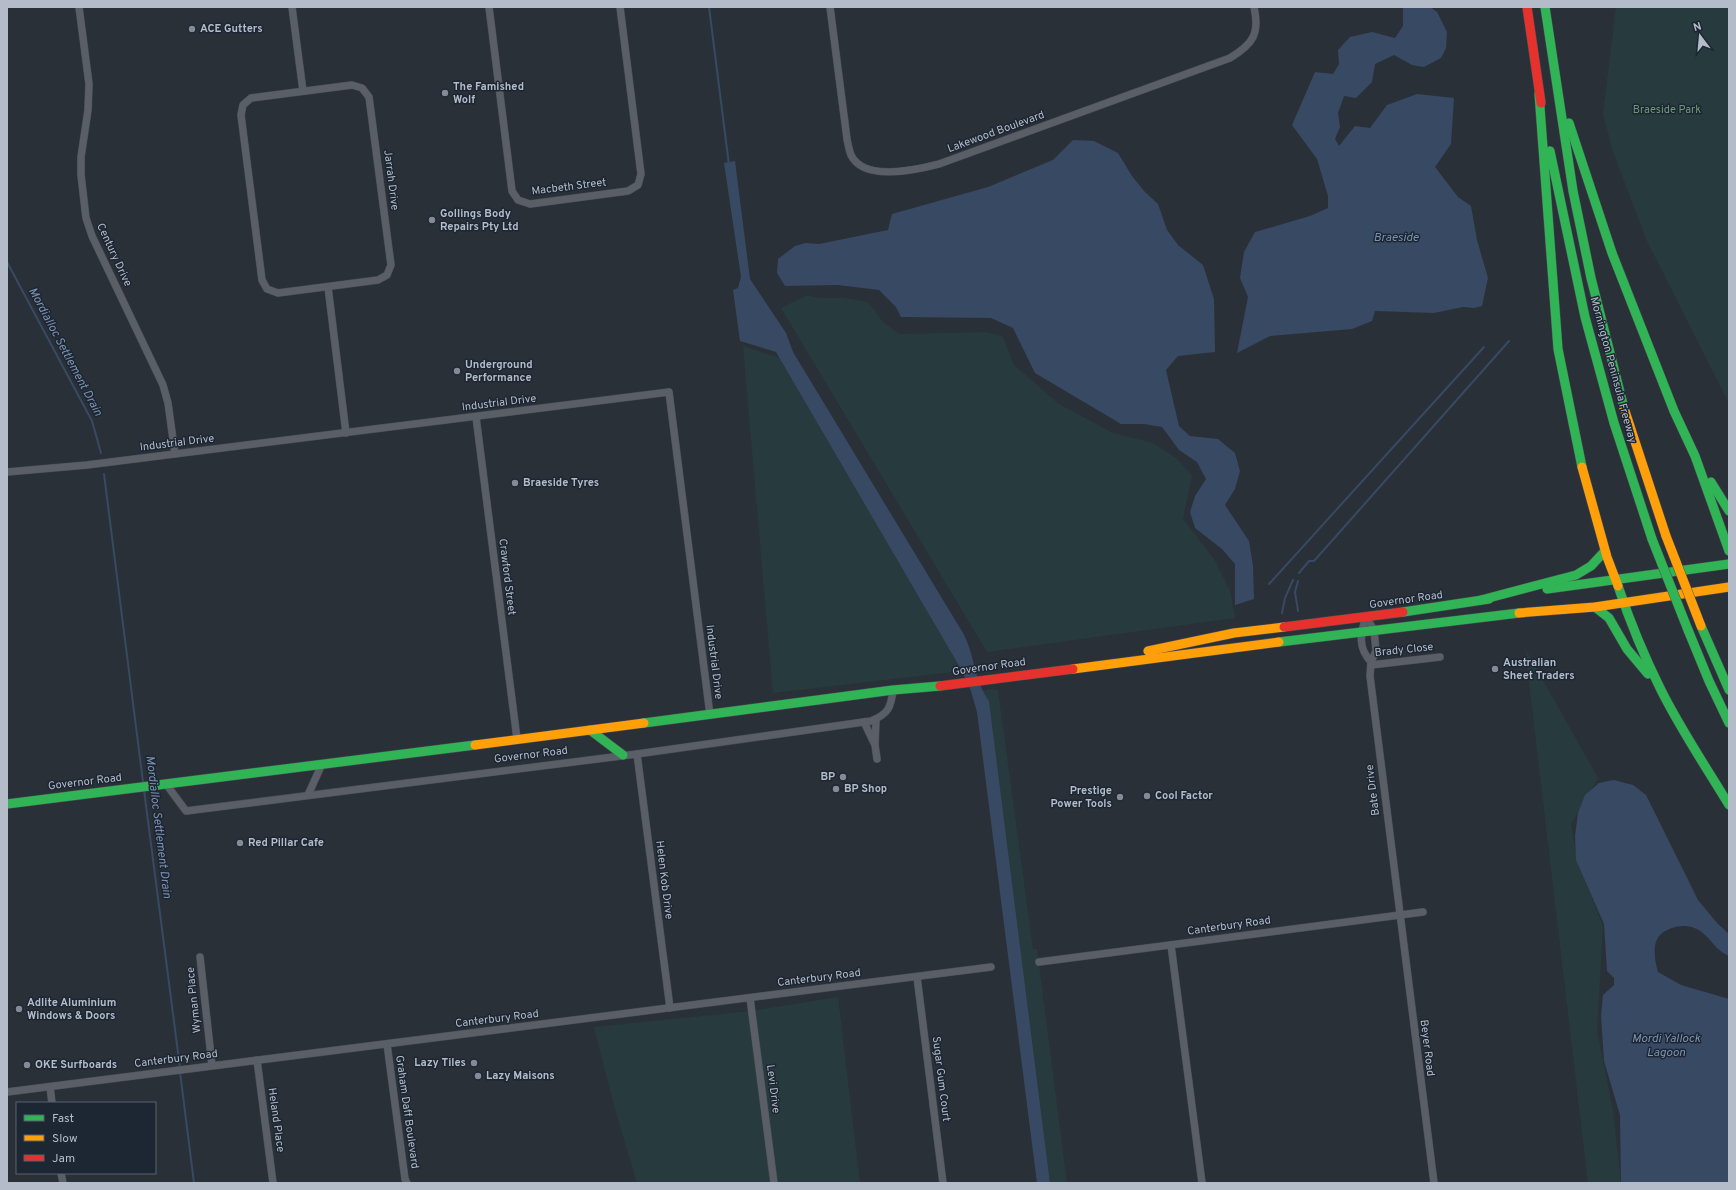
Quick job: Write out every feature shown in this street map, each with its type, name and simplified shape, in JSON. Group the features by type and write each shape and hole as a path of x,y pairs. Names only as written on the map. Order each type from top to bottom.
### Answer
{"main road":[{"name":"Mornington Peninsula Freeway","path":"1527,7 1539,94 1568,240 1585,317 1614,423 1652,539 1688,630 1729,723"},
{"name":"Mornington Peninsula Freeway","path":"1545,7 1573,191 1602,326 1623,404 1666,536 1701,626 1729,690"},
{"path":"1558,91 1609,246 1674,411 1695,456 1729,551"},
{"path":"1539,94 1558,349 1578,453 1605,550 1635,634 1660,690 1692,747 1729,805"},
{"path":"1695,456 1729,511"},
{"path":"1481,600 1571,577 1588,568 1597,561 1605,550"},
{"name":"Governor Road","path":"1088,666 1234,633 1366,617 1615,579 1729,564"},
{"name":"Governor Road","path":"7,804 710,715 893,690 961,684 991,678 1374,630 1495,615 1595,607 1729,587"},
{"path":"1595,607 1609,618 1627,649 1660,690"},
{"path":"590,730 623,756"}],"street":[{"name":"Century Drive","path":"80,7 89,84 88,110 81,167 86,218 92,236 167,394 175,454"},
{"path":"292,7 303,91"},
{"name":"Macbeth Street","path":"488,7 512,191 518,200 530,204 628,191 638,185 641,174 620,7"},
{"name":"Lakewood Boulevard","path":"830,7 847,139 851,155 861,167 877,171 897,172 939,164 1230,58 1244,50 1254,38 1257,22 1254,7"},
{"name":"Jarrah Drive","path":"352,85 362,88 369,97 391,265 387,275 378,280 278,293 267,289 262,280 241,115 243,105 251,98 303,91 352,85"},
{"path":"328,287 346,434"},
{"name":"Industrial Drive","path":"7,472 114,462 670,392 710,715"},
{"name":"Crawford Street","path":"476,417 517,739"},
{"name":"Bate Drive","path":"1366,617 1374,630 1376,651 1371,663 1370,676 1399,915"},
{"name":"Bate Drive","path":"1366,617 1361,632 1363,653 1371,663"},
{"name":"Brady Close","path":"1371,663 1391,664 1440,657"},
{"path":"877,759 875,745 876,719 881,717 888,710 893,690"},
{"name":"Governor Road","path":"166,784 186,811 623,756 864,722 876,719"},
{"path":"864,722 875,745"},
{"name":"Helen Kob Drive","path":"637,754 670,1008"},
{"path":"308,795 322,764"},
{"name":"Canterbury Road","path":"1038,962 1423,912"},
{"name":"Beyer Road","path":"1399,915 1434,1183"},
{"path":"1172,945 1202,1183"},
{"name":"Wyman Place","path":"200,957 212,1066"},
{"name":"Canterbury Road","path":"7,1092 991,967"},
{"name":"Sugar Gum Court","path":"917,977 943,1183"},
{"name":"Levi Drive","path":"750,998 774,1183"},
{"name":"Graham Daff Boulevard","path":"387,1044 405,1179 407,1183"},
{"name":"Heland Place","path":"257,1060 273,1183"},
{"path":"50,1086 52,1102"}],"green space":[{"name":"Braeside Park","path":"1616,7 1729,7 1729,403 1647,241 1613,152 1603,114"},
{"path":"807,295 818,298 844,298 868,302 883,322 899,334 987,332 1003,337 1014,365 1059,404 1113,433 1153,443 1176,458 1192,475 1183,519 1214,559 1230,591 1235,618 987,652 781,308"},
{"path":"743,346 780,358 962,671 773,693"},
{"path":"1525,648 1598,778 1571,824 1578,863 1603,926 1597,1031 1613,1110 1621,1183 1588,1183"},
{"path":"993,689 998,690 1033,949 1037,949 1067,1183 1050,1183 989,701 982,691"},
{"path":"838,997 860,1183 637,1183 613,1102 594,1027 751,1011"}],"water":[{"name":"Braeside","path":"1403,7 1430,7 1437,12 1447,32 1446,48 1441,58 1424,67 1412,65 1394,55 1375,64 1372,82 1356,98 1344,96 1338,113 1340,127 1335,139 1339,146 1355,126 1370,128 1387,105 1417,94 1454,98 1451,144 1435,167 1458,197 1471,206 1477,240 1488,278 1482,306 1474,308 1463,307 1434,313 1375,311 1372,321 1352,329 1270,336 1237,353 1248,297 1240,278 1244,252 1255,232 1310,216 1328,208 1328,196 1317,159 1292,125 1315,72 1333,74 1339,64 1338,50 1350,37 1372,32 1395,38 1403,26"},
{"path":"1073,140 1094,141 1118,153 1132,176 1144,191 1158,204 1167,230 1178,245 1203,265 1214,299 1215,352 1178,356 1166,370 1179,426 1190,436 1218,439 1235,453 1240,471 1235,489 1225,505 1249,541 1253,566 1254,599 1235,605 1235,564 1222,549 1195,528 1190,512 1195,496 1206,479 1197,462 1179,450 1162,427 1144,424 1121,424 1035,373 1013,328 991,318 901,317 896,307 879,290 838,285 785,286 777,273 778,259 795,246 806,243 819,244 888,230 892,214 988,187 1053,160"},
{"path":"735,161 750,279 786,333 793,352 963,633 970,650 980,685 989,701 1050,1183 1037,1183 977,712 971,691 962,671 776,352 740,341 733,290 738,288 741,277 724,163"},
{"name":"Mordi Yallock Lagoon","path":"1614,780 1633,785 1646,795 1698,900 1717,923 1729,934 1729,956 1718,949 1699,930 1683,926 1672,928 1661,934 1656,942 1655,952 1658,972 1681,985 1729,999 1729,1183 1621,1183 1620,1115 1604,1061 1601,1016 1603,995 1614,985 1614,978 1607,971 1604,924 1576,860 1575,836 1578,813 1585,795 1599,783"}],"waterway":[{"path":"709,7 729,165"},
{"name":"Mordialloc Settlement Drain","path":"7,262 92,421 101,453"},
{"path":"1299,573 1309,561 1314,561 1509,341"},
{"path":"1269,584 1484,347"},
{"name":"Mordialloc Settlement Drain","path":"104,474 143,782"},
{"path":"1282,613 1285,598 1293,580"},
{"path":"1298,581 1295,592 1298,611"},
{"name":"Mordialloc Settlement Drain","path":"144,790 180,1068"},
{"name":"Mordialloc Settlement Drain","path":"180,1072 194,1183"}],"traffic: fast":[{"path":"1545,7 1573,191 1591,278 1624,408"},
{"path":"1539,94 1558,349 1582,467"},
{"path":"1569,123 1612,253 1674,411 1695,456 1729,551"},
{"path":"1550,151 1585,317 1614,423 1652,539"},
{"path":"1711,482 1729,511"},
{"path":"1652,539 1688,630"},
{"path":"1481,600 1576,575 1591,566 1605,551"},
{"path":"1547,589 1729,564"},
{"path":"1618,586 1627,613 1661,690 1685,734 1729,805"},
{"path":"1403,612 1489,599"},
{"path":"1595,607 1609,618 1627,649 1648,674"},
{"path":"1279,642 1519,613"},
{"path":"1701,626 1729,690"},
{"path":"1688,630 1709,681 1729,723"},
{"path":"644,723 893,690 940,686"},
{"path":"590,730 623,755"},
{"path":"7,804 475,745"}],"traffic: slow":[{"path":"1624,408 1666,536"},
{"path":"1582,467 1607,557 1618,586"},
{"path":"1666,536 1701,626"},
{"path":"1519,613 1595,607 1729,587"},
{"path":"1148,651 1234,633 1284,627"},
{"path":"1073,669 1279,642"},
{"path":"475,745 644,723"}],"traffic: jam":[{"path":"1527,7 1541,103"},
{"path":"1284,627 1403,612"},
{"path":"940,686 1073,669"}],"place":[{"name":"ACE Gutters","path":"192,29"},
{"name":"The Famished Wolf","path":"445,93"},
{"name":"Gollings Body Repairs Pty Ltd","path":"432,220"},
{"name":"Underground Performance","path":"457,371"},
{"name":"Braeside Tyres","path":"515,483"},
{"name":"Australian Sheet Traders","path":"1495,669"},
{"name":"BP","path":"843,777"},
{"name":"BP Shop","path":"836,789"},
{"name":"Cool Factor","path":"1147,796"},
{"name":"Prestige Power Tools","path":"1120,797"},
{"name":"Red Pillar Cafe","path":"240,843"},
{"name":"Adlite Aluminium Windows & Doors","path":"19,1009"},
{"name":"Lazy Tiles","path":"474,1063"},
{"name":"OKE Surfboards","path":"27,1065"},
{"name":"Lazy Maisons","path":"478,1076"}]}
